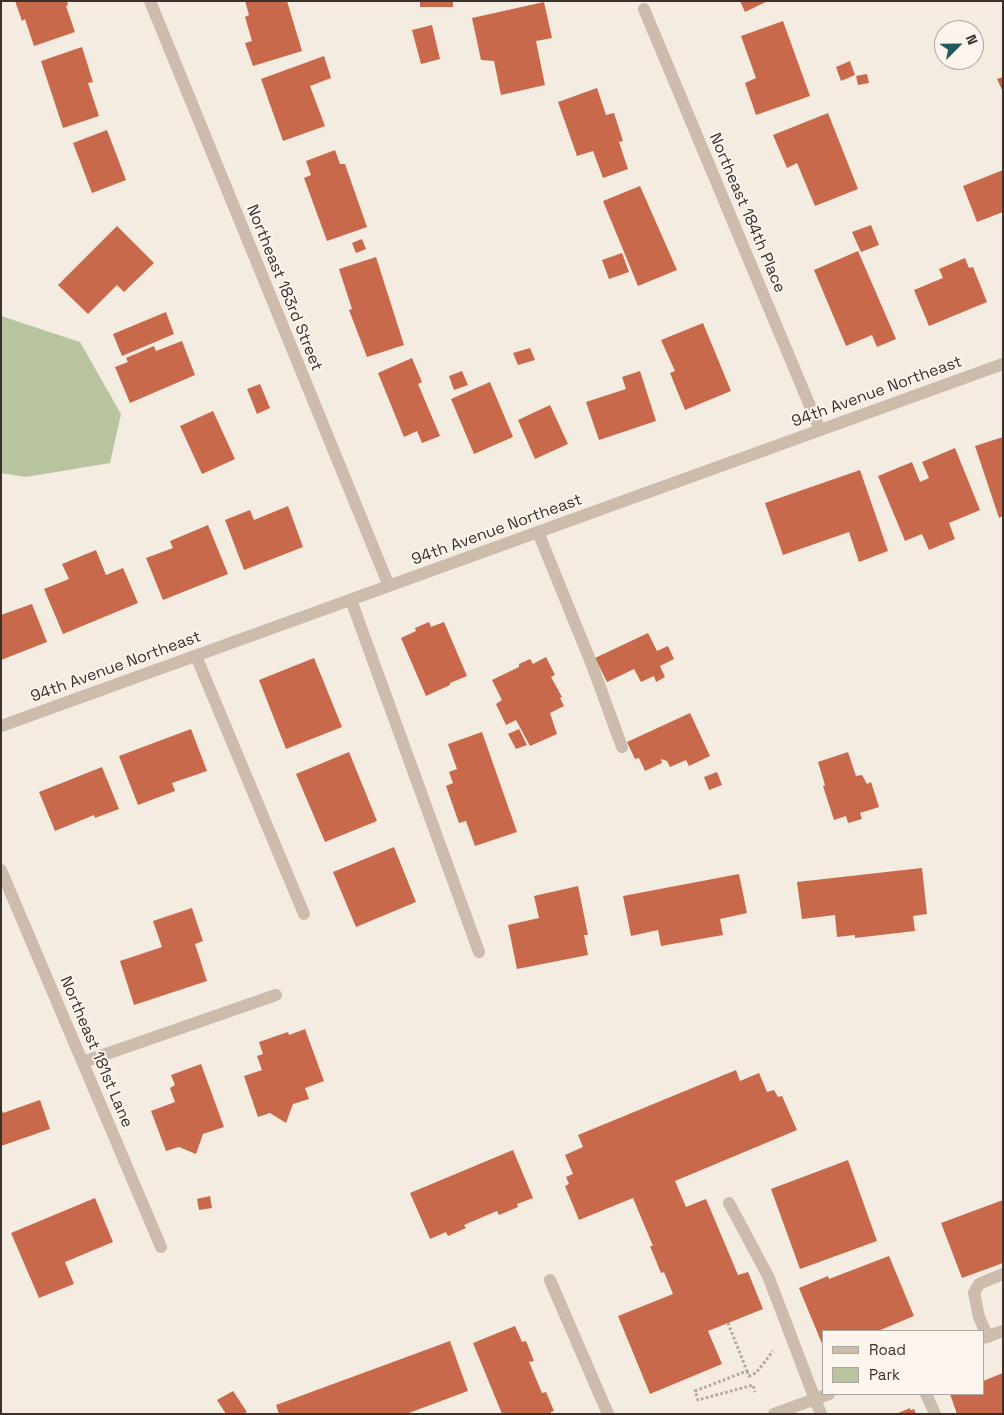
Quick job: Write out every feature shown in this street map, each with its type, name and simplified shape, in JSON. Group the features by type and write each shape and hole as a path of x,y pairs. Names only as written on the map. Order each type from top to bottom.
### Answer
{"street":[{"name":"Northeast 183rd Street","path":"150,1 389,586"},
{"name":"Northeast 184th Place","path":"644,9 820,430"},
{"name":"94th Avenue Northeast","path":"1,726 1003,364"},
{"path":"538,532 592,664 622,747"},
{"path":"351,600 478,952"},
{"path":"196,656 304,914"},
{"name":"Northeast 181st Lane","path":"1,870 161,1246"},
{"path":"83,1062 276,995"},
{"path":"729,1203 768,1276 821,1414"},
{"path":"983,1330 974,1293 979,1284 1003,1274"},
{"path":"550,1280 608,1414"},
{"path":"985,1338 1003,1331"},
{"path":"774,1414 826,1395"},
{"path":"926,1395 935,1414"}],"path":[{"path":"728,1323 749,1376 756,1373 777,1346"},
{"path":"747,1371 695,1392 698,1400 753,1385 755,1392"}],"green space":[{"path":"1,316 80,342 121,414 110,463 26,477 1,473"}],"building":[{"path":"15,1 67,1 68,5 66,6 75,32 34,46 25,19 22,21"},
{"path":"245,1 287,1 302,51 253,66 245,43 252,41 245,17 249,15"},
{"path":"420,1 453,1 453,7 420,7"},
{"path":"740,1 768,1 745,12"},
{"path":"544,2 552,38 536,41 545,85 501,95 494,61 481,60 472,18"},
{"path":"783,21 810,96 756,115 745,83 756,78 741,36"},
{"path":"432,25 440,59 421,64 412,30"},
{"path":"82,47 93,82 88,83 99,116 63,128 41,61"},
{"path":"324,56 331,78 310,86 325,126 283,141 261,79"},
{"path":"850,61 855,75 841,81 836,67"},
{"path":"867,74 869,83 858,85 856,76"},
{"path":"1003,77 1003,92 997,79"},
{"path":"597,88 606,115 614,113 623,141 619,142 628,169 603,178 593,151 577,156 558,102"},
{"path":"828,113 858,189 815,206 797,163 787,168 773,135"},
{"path":"107,130 126,180 92,193 73,143"},
{"path":"335,150 340,164 345,164 367,227 327,241 304,178 311,175 306,161"},
{"path":"1003,170 1003,212 977,222 963,186"},
{"path":"640,186 677,270 638,286 603,201"},
{"path":"871,225 879,245 861,252 852,232"},
{"path":"117,226 154,263 124,292 117,285 88,314 58,285"},
{"path":"362,239 366,249 356,253 352,243"},
{"path":"858,251 896,339 877,347 872,335 846,346 814,270"},
{"path":"622,253 629,272 609,279 602,260"},
{"path":"376,257 404,345 367,357 349,310 352,309 339,269"},
{"path":"965,258 969,268 973,267 987,302 929,326 914,290 943,278 939,269"},
{"path":"166,312 174,334 122,356 113,334"},
{"path":"703,323 731,391 685,410 670,373 675,371 661,340"},
{"path":"182,341 195,375 130,403 115,367 128,362 126,358 154,346 156,351"},
{"path":"530,348 535,360 518,365 513,353"},
{"path":"412,358 422,382 418,384 440,436 422,443 417,431 404,437 378,373"},
{"path":"462,371 468,385 454,390 449,376"},
{"path":"640,371 656,421 599,440 586,402 626,389 622,377"},
{"path":"490,382 513,437 474,454 451,399"},
{"path":"260,384 270,408 257,414 247,389"},
{"path":"550,405 568,444 535,459 518,420"},
{"path":"213,411 235,459 202,474 180,426"},
{"path":"1003,437 1003,516 999,518 975,446"},
{"path":"955,448 980,510 949,523 955,539 929,550 922,534 905,541 878,476 912,462 920,482 929,478 922,462"},
{"path":"860,470 888,551 859,562 849,532 783,555 765,503"},
{"path":"288,506 303,547 244,570 225,520 250,510 254,520"},
{"path":"208,525 228,574 163,600 146,558 173,548 170,541"},
{"path":"96,550 106,575 123,568 138,603 63,634 44,589 69,579 62,564"},
{"path":"32,604 47,642 1,660 1,615"},
{"path":"429,622 431,627 444,622 467,676 426,696 401,638 416,631 415,628"},
{"path":"648,633 657,651 668,646 674,659 660,666 665,677 656,682 654,676 641,682 634,669 607,682 595,658"},
{"path":"546,657 555,675 551,677 562,697 560,698 564,706 550,713 557,734 530,746 516,720 506,725 496,704 502,700 492,680 519,667 519,664 530,659 533,664"},
{"path":"314,658 342,727 286,749 259,680"},
{"path":"690,713 710,756 689,766 686,760 670,767 667,761 661,759 662,763 645,771 639,758 635,759 627,742"},
{"path":"191,729 207,771 172,783 175,791 138,805 119,756"},
{"path":"519,729 527,745 516,749 508,734"},
{"path":"482,732 517,832 475,846 466,821 459,823 446,786 453,783 449,772 457,769 448,744"},
{"path":"349,752 377,821 325,842 296,774"},
{"path":"848,752 856,776 862,775 867,784 871,782 879,807 860,813 862,819 848,823 846,816 834,820 823,786 825,785 818,762"},
{"path":"102,767 119,809 95,818 94,815 55,831 39,792"},
{"path":"717,772 722,785 709,790 704,777"},
{"path":"394,847 416,902 356,927 333,872"},
{"path":"922,868 927,914 913,916 915,931 855,938 855,935 837,937 835,915 802,919 797,882"},
{"path":"739,874 747,913 720,919 723,935 661,946 658,930 631,936 623,896"},
{"path":"578,886 588,935 584,935 588,955 517,969 508,925 539,918 534,896"},
{"path":"192,908 203,941 195,944 207,981 134,1005 120,961 162,947 153,921"},
{"path":"305,1029 324,1081 305,1088 309,1099 293,1104 286,1123 270,1113 258,1117 244,1076 262,1070 257,1056 263,1054 259,1042 288,1032 289,1035"},
{"path":"201,1064 224,1127 203,1134 196,1154 179,1147 166,1151 151,1111 175,1102 170,1088 175,1085 171,1075"},
{"path":"736,1070 740,1081 759,1073 767,1092 774,1090 778,1097 782,1096 797,1130 675,1181 686,1207 706,1199 738,1275 748,1272 763,1309 708,1331 722,1364 650,1394 618,1316 673,1294 664,1272 661,1273 650,1246 653,1246 633,1198 579,1220 565,1186 569,1184 566,1177 573,1174 565,1155 583,1147 578,1135"},
{"path":"40,1100 50,1129 1,1146 1,1108 3,1113"},
{"path":"513,1150 533,1198 517,1204 518,1207 499,1215 497,1211 464,1225 466,1228 448,1236 446,1232 430,1239 410,1193"},
{"path":"848,1160 877,1241 800,1269 771,1189"},
{"path":"210,1196 212,1208 199,1210 197,1199"},
{"path":"95,1198 113,1242 65,1262 74,1284 39,1298 11,1233"},
{"path":"1003,1200 1003,1263 962,1278 941,1223"},
{"path":"889,1256 914,1316 880,1330 822,1330 822,1344 799,1288 828,1276 829,1279"},
{"path":"515,1326 522,1342 526,1341 534,1361 529,1362 542,1393 546,1392 554,1411 551,1414 502,1414 473,1343"},
{"path":"450,1341 468,1391 406,1414 279,1414 276,1405"},
{"path":"1003,1373 1003,1414 957,1414 950,1395 984,1395 984,1381"},
{"path":"233,1391 247,1412 243,1414 226,1414 217,1400"},
{"path":"910,1408 910,1410 914,1409 916,1414 896,1414"}]}
